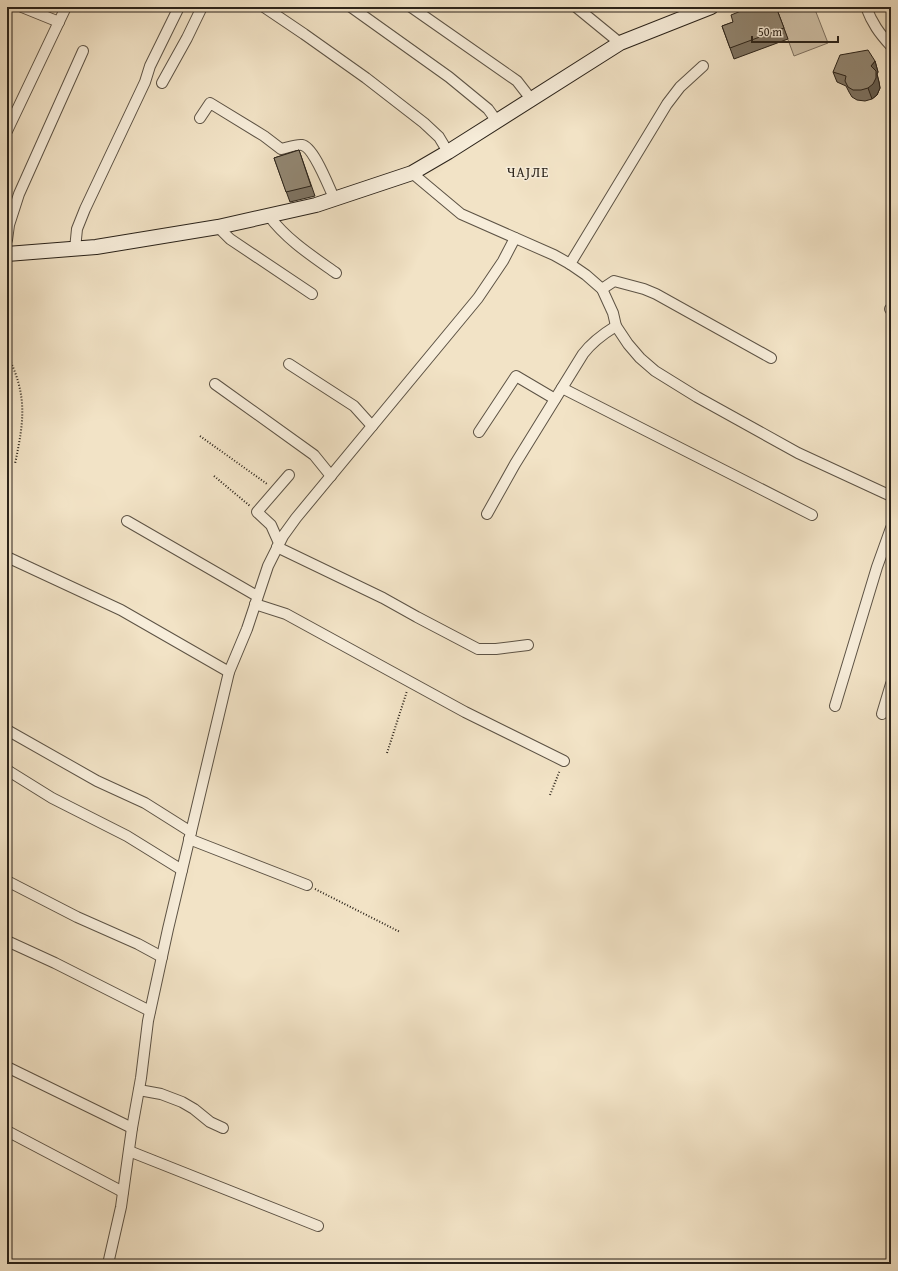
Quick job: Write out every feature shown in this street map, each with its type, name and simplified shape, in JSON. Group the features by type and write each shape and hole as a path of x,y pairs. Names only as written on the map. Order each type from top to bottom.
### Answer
{"main road":[{"path":"7,254 96,247 269,216 334,200 412,173 448,152 496,120 620,43 710,7"}],"street":[{"path":"22,7 59,22"},
{"path":"7,131 66,7"},
{"path":"75,249 77,230 85,209 145,82 150,66 179,7"},
{"path":"162,83 202,7"},
{"path":"264,7 317,43 424,123 438,137 448,152"},
{"path":"351,7 449,77 488,109 496,120"},
{"path":"411,7 517,81 531,99"},
{"path":"576,7 620,43"},
{"path":"866,7 871,22 891,46"},
{"path":"7,240 9,225 19,194 83,51"},
{"path":"570,264 666,104 680,87 703,66"},
{"path":"200,118 210,103 264,136 281,149 301,145 305,146 313,154 334,200"},
{"path":"412,173 461,214 570,264 586,275 602,289 613,313 616,326 628,344 640,358 655,371 798,453 891,496"},
{"path":"269,216 277,227 298,246 336,273"},
{"path":"218,226 230,239 312,294"},
{"path":"108,1264 130,1151 132,1128 150,1011 162,957 229,672 247,629 256,600 278,545 296,518 478,298 504,261 515,238"},
{"path":"602,289 614,281 644,289 656,294 771,358"},
{"path":"488,514 515,464 589,345 616,326"},
{"path":"289,364 354,406 372,426"},
{"path":"478,432 516,376 555,398"},
{"path":"215,384 314,455 331,476"},
{"path":"562,388 812,515"},
{"path":"288,475 257,512 271,525 278,545 383,598 478,649 496,649 528,645"},
{"path":"127,521 256,600 286,614 465,712 564,761"},
{"path":"835,706 877,567 891,528"},
{"path":"7,557 121,610 229,672"},
{"path":"882,714 891,684"},
{"path":"7,730 97,781 145,803 190,835 307,885"},
{"path":"7,770 52,798 126,836 182,870"},
{"path":"7,881 77,917 138,944 162,957"},
{"path":"7,941 55,963 150,1011"},
{"path":"7,1067 132,1128"},
{"path":"139,1090 161,1094 182,1102 194,1109 210,1122 223,1128"},
{"path":"7,1132 123,1192"},
{"path":"130,1151 318,1226"}],"path":[{"path":"7,354 20,385 23,402 22,431 15,464"},
{"path":"200,436 276,490"},
{"path":"214,476 257,512"},
{"path":"387,753 410,682"},
{"path":"550,795 564,761"},
{"path":"307,885 400,932"}],"shaded area":[{"path":"776,7 814,7 828,43 794,56"}],"building":[{"path":"751,7 776,7 784,28 730,48 722,26 733,22 731,15"},
{"path":"868,50 875,61 871,66 876,71 876,78 873,84 868,88 853,90 848,87 845,81 846,76 833,72 840,55"},
{"path":"299,150 311,186 286,192 274,158"}],"district":[{"name":"ЧАЈЛЕ","path":"528,172"}]}
